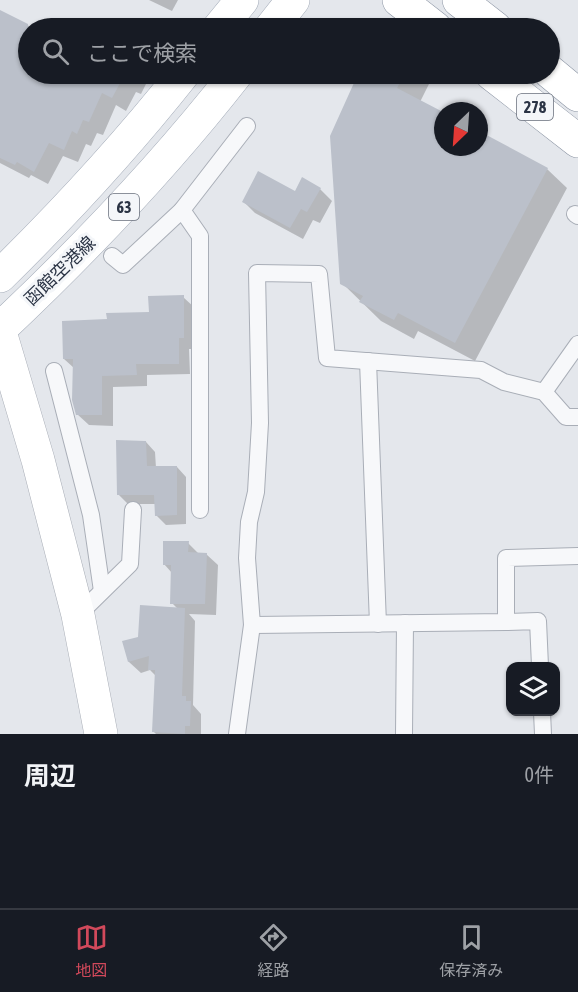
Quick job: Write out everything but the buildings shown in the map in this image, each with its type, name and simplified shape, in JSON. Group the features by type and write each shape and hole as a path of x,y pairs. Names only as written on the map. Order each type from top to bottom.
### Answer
{"main road":[{"path":"227,18 242,0"},
{"path":"279,18 293,0"},
{"path":"399,0 422,18"},
{"path":"459,0 482,18"},
{"name":"278","path":"560,81 578,95"},
{"name":"63","path":"0,276 60,217 115,156 175,84"},
{"name":"函館空港線","path":"0,331 130,201 228,84"},
{"name":"278","path":"505,84 578,141"},
{"path":"0,331 38,460 78,615 101,734"}],"lane":[{"path":"112,256 123,265 182,210 247,126"},
{"path":"182,210 200,236 200,510"},
{"path":"237,734 252,625 247,558 249,522 256,492 260,423 257,273 319,274 327,358 481,370 504,382 544,392 566,417 578,417"},
{"path":"544,392 578,344"},
{"path":"368,361 378,624"},
{"path":"54,371 91,514 102,591"},
{"path":"78,615 130,564 133,510"},
{"path":"506,622 506,558 578,556"},
{"path":"252,625 538,621 540,662"},
{"path":"404,734 405,623"},
{"path":"542,716 543,734"}]}
